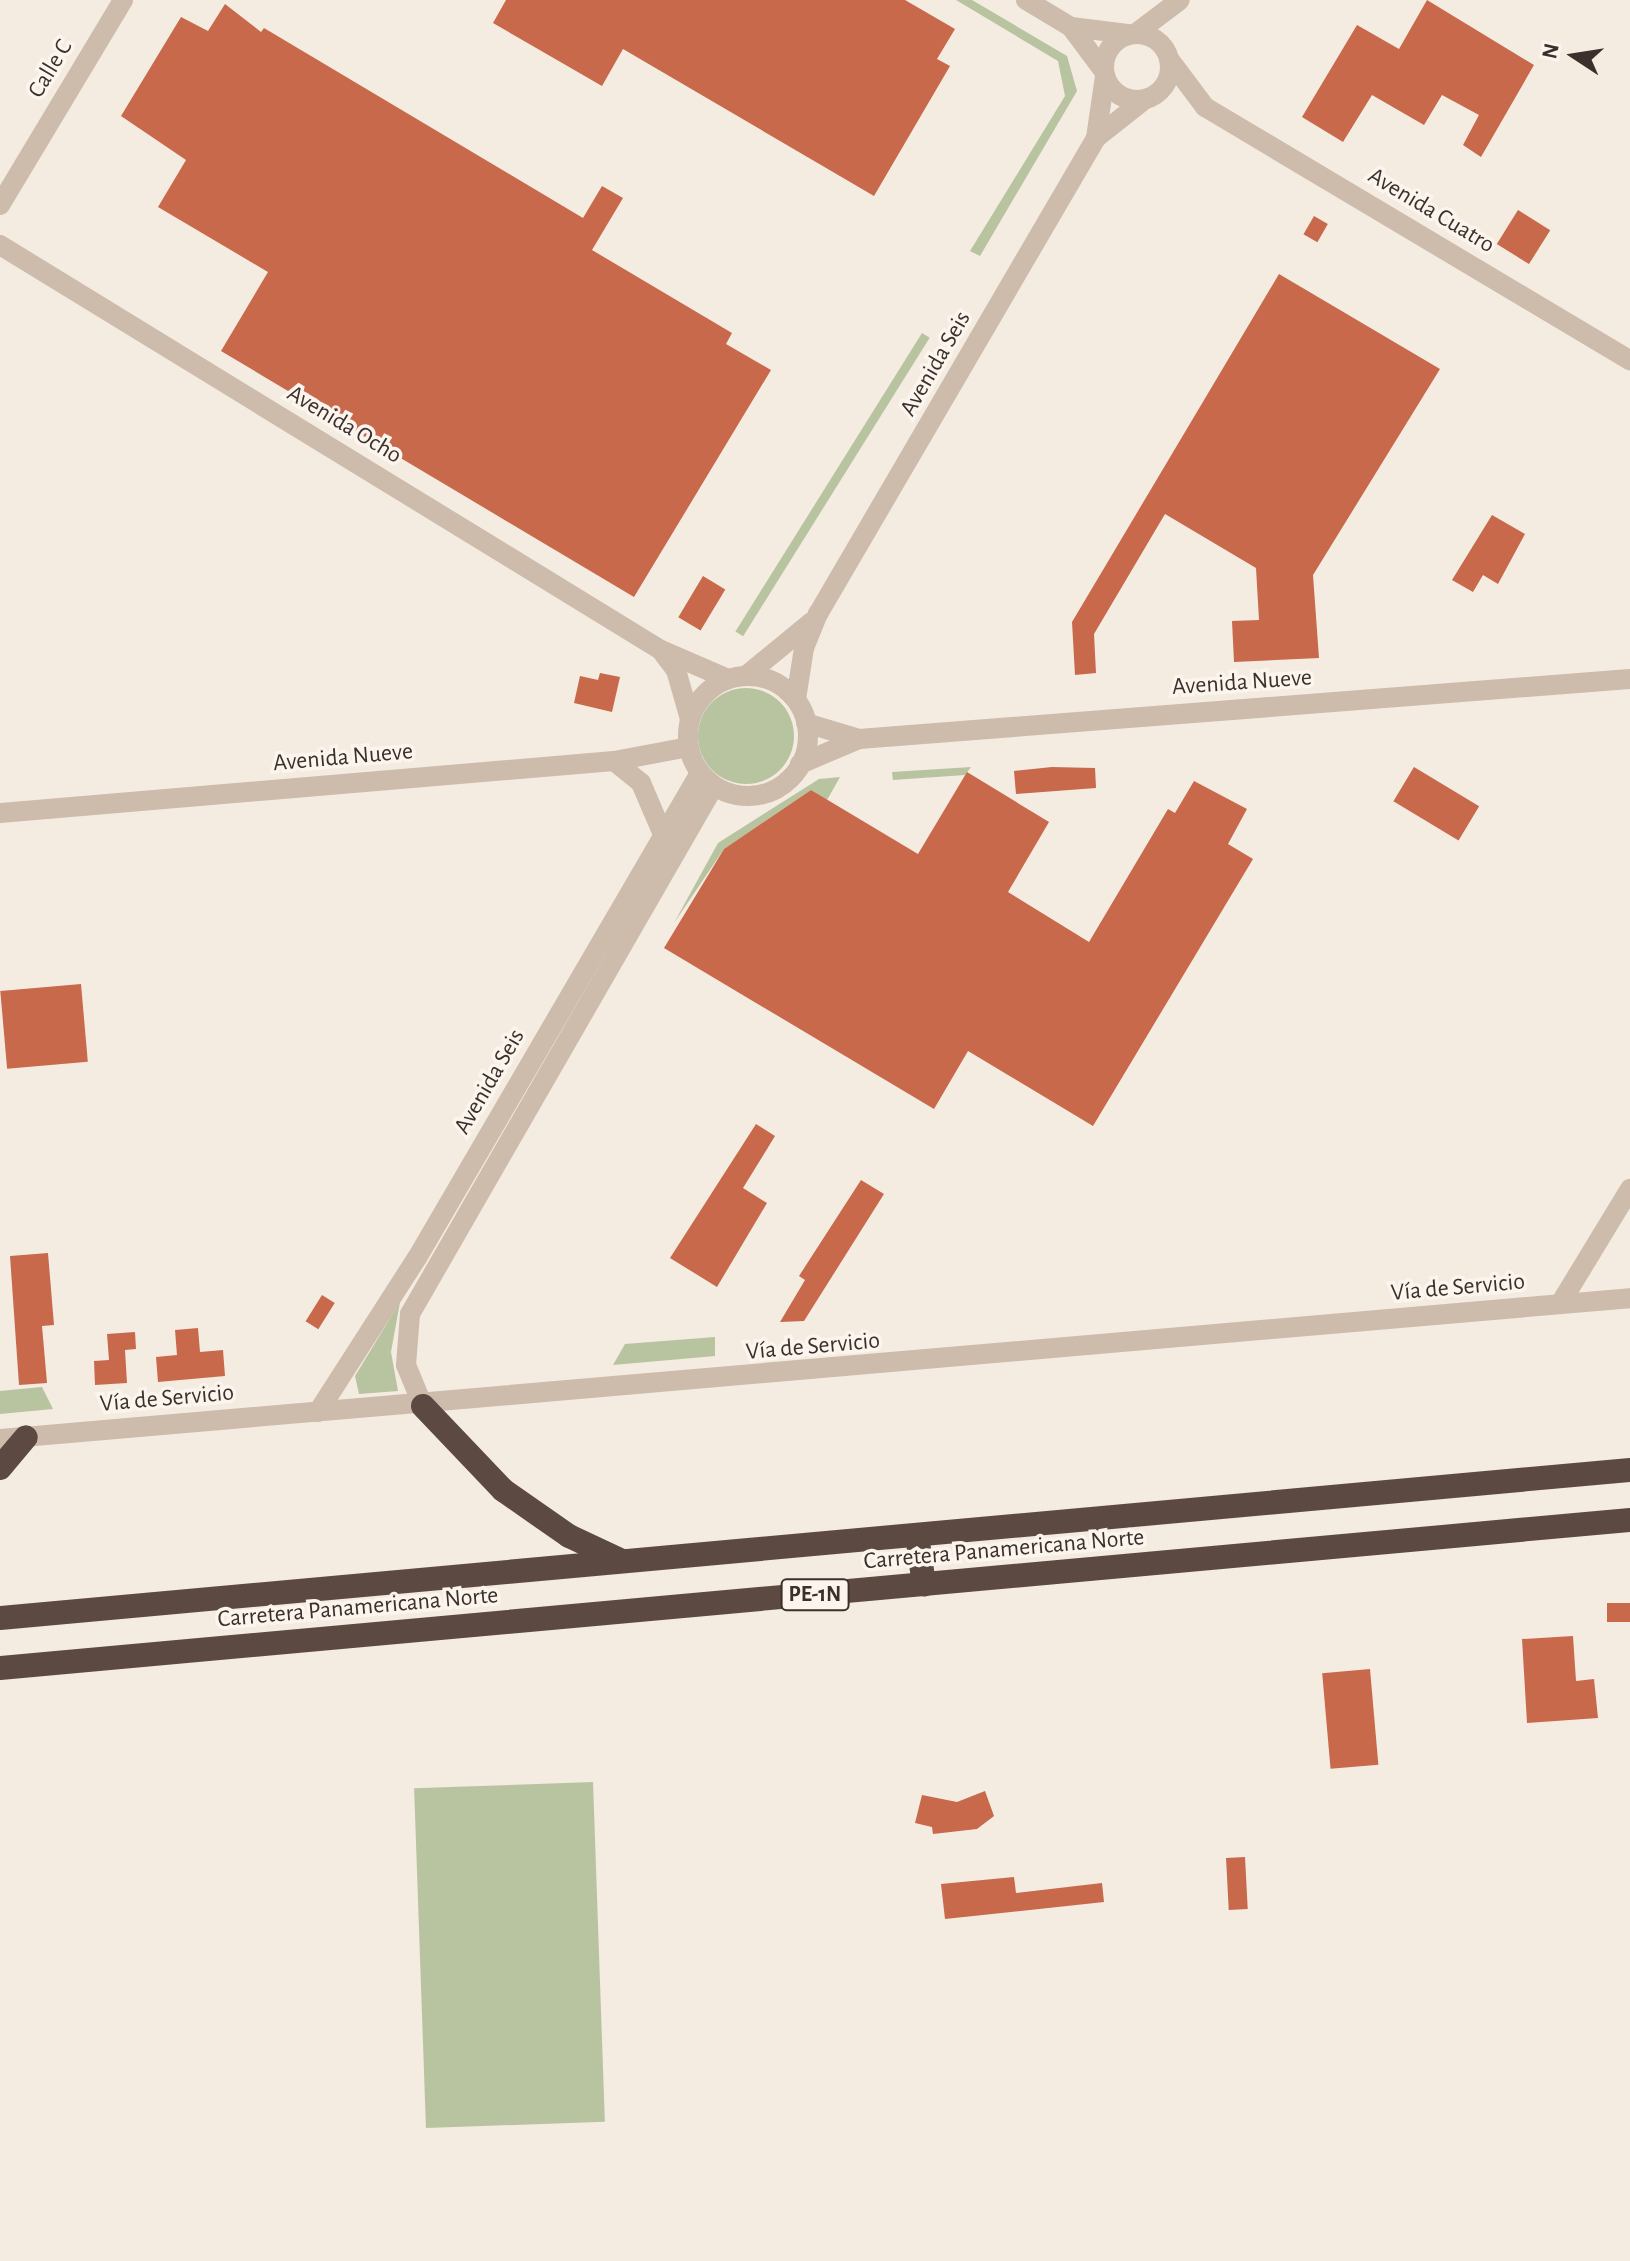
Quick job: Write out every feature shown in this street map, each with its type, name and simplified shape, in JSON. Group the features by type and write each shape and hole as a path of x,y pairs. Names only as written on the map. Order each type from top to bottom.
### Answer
{"highway":[{"path":"423,1406 503,1490 569,1536 622,1562"},
{"path":"0,1468 26,1437"},
{"name":"Carretera Panamericana Norte","path":"0,1618 1630,1470"},
{"name":"Carretera Panamericana Norte","path":"0,1668 1630,1520"},
{"path":"917,1535 924,1585"}],"street":[{"name":"Calle C","path":"0,205 123,0"},
{"path":"1026,0 1071,27 1121,97 1147,99"},
{"path":"1096,138 1109,48 1180,0"},
{"path":"1096,138 1168,80 1168,55 1180,0"},
{"path":"1071,27 1149,36 1168,55"},
{"name":"Avenida Cuatro","path":"1168,55 1205,107"},
{"name":"Avenida Cuatro","path":"1147,99 1205,107 1630,360"},
{"name":"Avenida Seis","path":"796,699 804,648 818,614 1096,138"},
{"name":"Avenida Ocho","path":"0,245 661,650 737,677"},
{"name":"Avenida Seis","path":"737,677 818,614"},
{"name":"Avenida Ocho","path":"661,650 676,670 690,719"},
{"path":"737,677 773,682 796,699 806,723 800,764 768,793 731,794 707,780 689,747 690,719 705,695 737,677"},
{"name":"Avenida Nueve","path":"800,764 859,739 1630,679"},
{"name":"Avenida Nueve","path":"806,723 859,739"},
{"name":"Avenida Nueve","path":"0,813 614,761 689,747"},
{"path":"614,761 641,783 664,835 670,860"},
{"name":"Avenida Seis","path":"318,1412 417,1258 664,835 707,780"},
{"name":"Avenida Seis","path":"423,1406 406,1365 410,1314 670,860 707,780"},
{"path":"1560,1304 1630,1189"},
{"name":"Vía de Servicio","path":"0,1439 423,1406 1630,1298"}],"green space":[{"path":"956,0 972,0 1067,56 1077,91 980,256 970,251 1065,96 1058,61"},
{"path":"922,333 930,338 743,636 735,632"},
{"path":"746,688 765,691 780,702 791,717 794,736 791,755 780,770 765,781 746,784 727,781 712,770 701,755 698,736 701,717 712,702 727,691"},
{"path":"971,767 965,775 893,780 892,772"},
{"path":"840,777 827,800 811,790 724,849 674,923 718,843 819,779"},
{"path":"400,1302 391,1352 398,1391 359,1394 355,1376"},
{"path":"715,1337 715,1356 613,1365 625,1344"},
{"path":"42,1387 53,1409 0,1414 0,1391"},
{"path":"593,1782 605,2122 426,2128 414,1788"}],"building":[{"path":"506,0 905,0 955,29 937,59 950,66 874,196 623,49 602,86 493,23"},
{"path":"1427,0 1534,65 1481,157 1463,145 1479,115 1442,95 1424,125 1372,95 1343,142 1302,117 1357,25 1399,49"},
{"path":"225,4 261,32 264,28 583,218 602,186 623,198 592,250 732,333 726,344 771,370 634,597 221,351 268,272 158,207 186,160 121,116 181,17 208,31"},
{"path":"1518,210 1550,230 1529,264 1497,244"},
{"path":"1314,216 1328,224 1317,242 1304,234"},
{"path":"1279,274 1440,369 1313,575 1319,658 1234,662 1232,621 1259,620 1256,568 1165,514 1094,634 1096,673 1075,675 1072,622"},
{"path":"1492,515 1525,534 1498,584 1483,575 1473,592 1452,580"},
{"path":"703,576 725,589 701,631 678,617"},
{"path":"600,673 620,677 612,712 574,703 580,676 598,680"},
{"path":"1052,767 1095,768 1096,788 1016,794 1014,771"},
{"path":"1414,767 1479,806 1459,840 1393,801"},
{"path":"967,772 1049,822 1008,892 1089,942 1168,809 1175,813 1194,781 1247,809 1228,844 1253,859 1093,1126 968,1051 934,1109 664,948 724,849 811,790 918,854"},
{"path":"81,984 88,1062 7,1069 0,991"},
{"path":"756,1124 775,1136 743,1188 767,1203 717,1287 670,1258"},
{"path":"861,1180 884,1194 804,1321 780,1322 805,1280 799,1276"},
{"path":"48,1253 54,1325 42,1326 47,1383 19,1385 10,1256"},
{"path":"322,1295 335,1303 318,1329 306,1321"},
{"path":"198,1328 200,1352 223,1350 225,1376 158,1382 156,1357 177,1355 175,1330"},
{"path":"135,1332 136,1349 125,1350 127,1383 95,1385 94,1361 109,1360 107,1334"},
{"path":"1607,1603 1630,1603 1630,1622 1607,1622"},
{"path":"1573,1636 1576,1681 1594,1679 1598,1718 1527,1723 1522,1639"},
{"path":"1370,1669 1378,1765 1331,1769 1322,1673"},
{"path":"985,1791 994,1816 977,1829 933,1834 932,1827 915,1823 922,1795 957,1802"},
{"path":"1245,1857 1248,1909 1229,1910 1226,1858"},
{"path":"1014,1877 1016,1893 1102,1883 1104,1902 945,1919 941,1884"}]}
